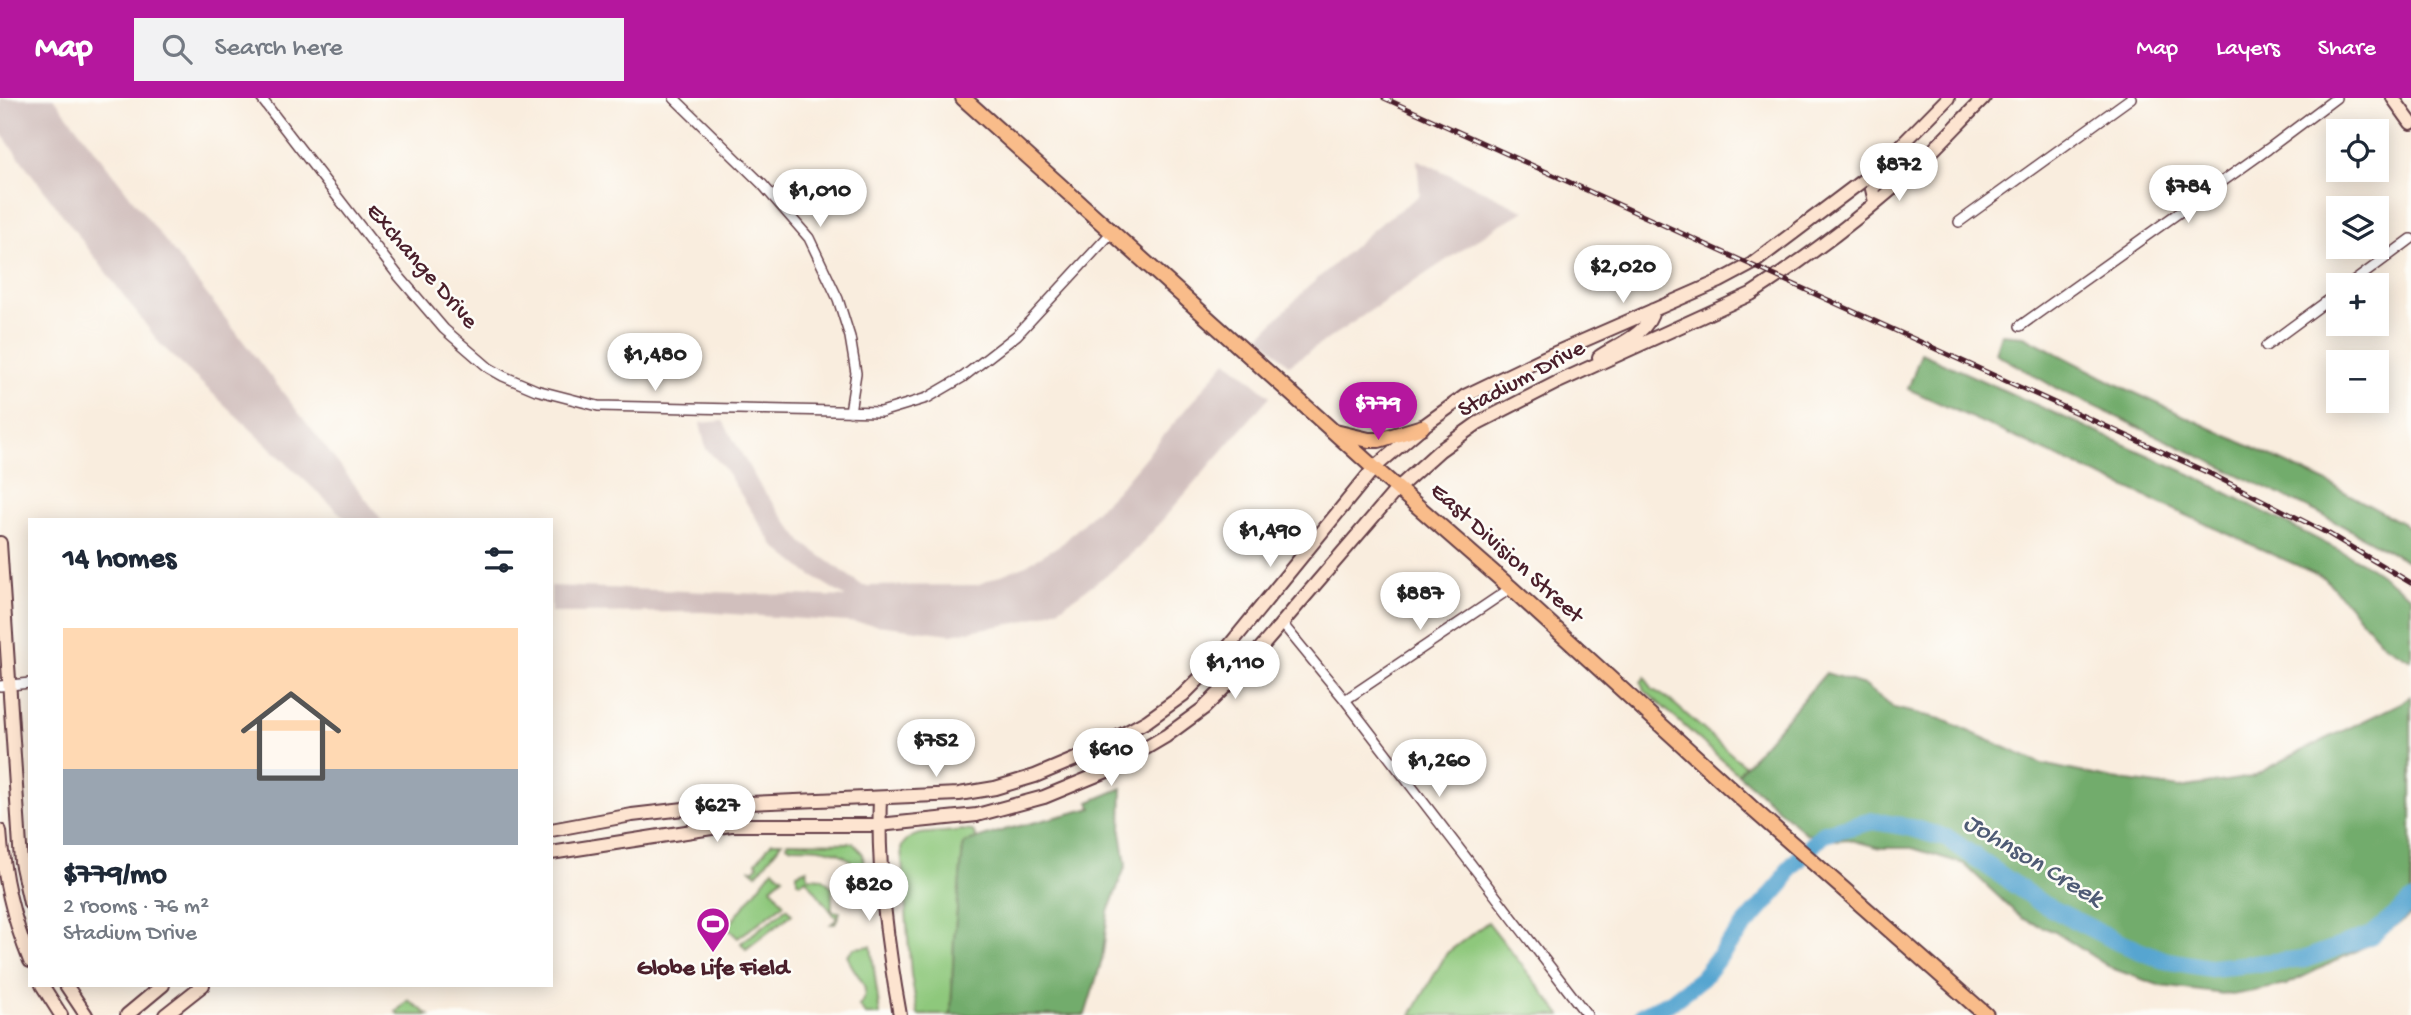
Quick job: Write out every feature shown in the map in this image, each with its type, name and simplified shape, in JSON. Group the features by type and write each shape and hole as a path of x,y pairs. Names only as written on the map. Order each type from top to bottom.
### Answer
{"main road":[{"name":"East Division Street","path":"963,98 1511,588 1755,811 1986,1015"},
{"name":"Stadium Drive","path":"553,830 632,815 727,804 959,794 995,788 1035,776 1121,737 1183,695 1216,662 1374,468 1422,427 1465,396 1546,356 1720,281 1758,260 1878,169 1948,98"},
{"name":"Stadium Drive","path":"553,853 731,825 879,825 977,815 1044,797 1107,771 1166,736 1204,708 1240,672 1398,488 1439,451 1478,423 1576,374 1751,294 1875,202 1915,168 1984,98"},
{"path":"2393,98 2411,122"},
{"path":"1875,202 1872,189 1913,143 1932,115"},
{"path":"1576,374 1616,345 1641,331 1652,316 1653,310"},
{"path":"1335,432 1379,440 1422,427"},
{"path":"0,543 5,686 21,862 28,894"},
{"path":"1121,737 1132,757"},
{"path":"880,798 879,825 887,939 900,1015"},
{"path":"0,831 1,865 18,932 28,956"},
{"path":"43,987 61,1015"},
{"path":"67,987 86,1015"},
{"path":"127,1015 161,987"},
{"path":"165,1015 200,987"}],"street":[{"name":"Exchange Drive","path":"261,98 397,274 444,329 489,368 536,390 598,406 881,412 927,398 962,377 1017,335 1112,230"},
{"path":"674,98 762,184 809,238 838,299 850,337 856,373 849,412"},
{"path":"1959,222 2131,98"},
{"path":"2020,326 2336,98"},
{"path":"2365,273 2411,239"},
{"path":"2266,346 2326,302"},
{"path":"1345,700 1511,588"},
{"path":"1281,622 1345,700 1587,1015"},
{"path":"5,686 28,683"},
{"path":"1,865 21,862"}],"shaded area":[{"path":"0,98 54,98 380,518 345,518 161,345 0,132"},
{"path":"1417,159 1525,211 1499,225 1289,365 1260,336 1307,288 1377,226 1420,195"},
{"path":"1227,360 1270,396 1139,547 1108,574 1058,609 1022,622 951,634 861,623 703,612 553,613 553,586 846,597 809,574 774,546 722,465 706,449 700,423 723,421 760,486 803,543 863,586 977,585 1026,565 1063,543 1121,486"}],"green space":[{"path":"2001,334 2024,336 2116,384 2328,483 2411,528 2411,563 2317,512 2058,389 1995,353"},
{"path":"1921,353 2190,474 2362,562 2411,596 2411,660 2383,644 2325,578 1908,389"},
{"path":"1826,673 1864,685 1894,708 1941,719 2042,764 2113,779 2180,788 2252,777 2401,703 2411,695 2411,915 2370,944 2286,985 2232,995 2161,986 2111,968 2055,932 2021,918 1964,864 1912,848 1881,848 1847,839 1838,840 1807,834 1738,774"},
{"path":"1645,677 1652,689 1670,700 1745,766 1738,774 1644,690 1641,682"},
{"path":"1122,788 1121,832 1126,865 1108,912 1102,960 1085,1015 951,1015 954,940 965,843 1004,830 1092,808 1089,802"},
{"path":"973,831 977,839 965,843 963,848 954,940 951,1015 918,1015 911,975 901,848 905,841 919,834"},
{"path":"772,842 782,842 757,874 751,869 755,869 758,865 756,862"},
{"path":"788,842 853,843 863,854 865,881 851,861 843,855 824,849 790,847"},
{"path":"773,869 783,877 771,887 784,904 738,938 727,928"},
{"path":"807,869 808,877 822,878 832,887 832,911 840,912 835,924 831,924 837,919 806,879 800,883 797,881 797,873"},
{"path":"787,908 792,914 746,949 741,943"},
{"path":"1488,922 1561,1015 1411,1015 1447,953"},
{"path":"871,946 880,1015 866,1015 859,1006 864,999 864,986 847,955 854,948"},
{"path":"408,1000 429,1015 399,1015 396,1012"}],"waterway":[{"name":"Johnson Creek","path":"1643,1015 1671,1002 1702,978 1783,882 1789,869 1824,833 1873,821 1908,827 1949,839 2041,903 2118,942 2164,960 2210,968 2305,959 2372,935 2411,902"}],"railway":[{"path":"1384,98 2213,475 2329,534 2411,583"}],"place":[{"name":"Globe Life Field","path":"713,954"}]}
